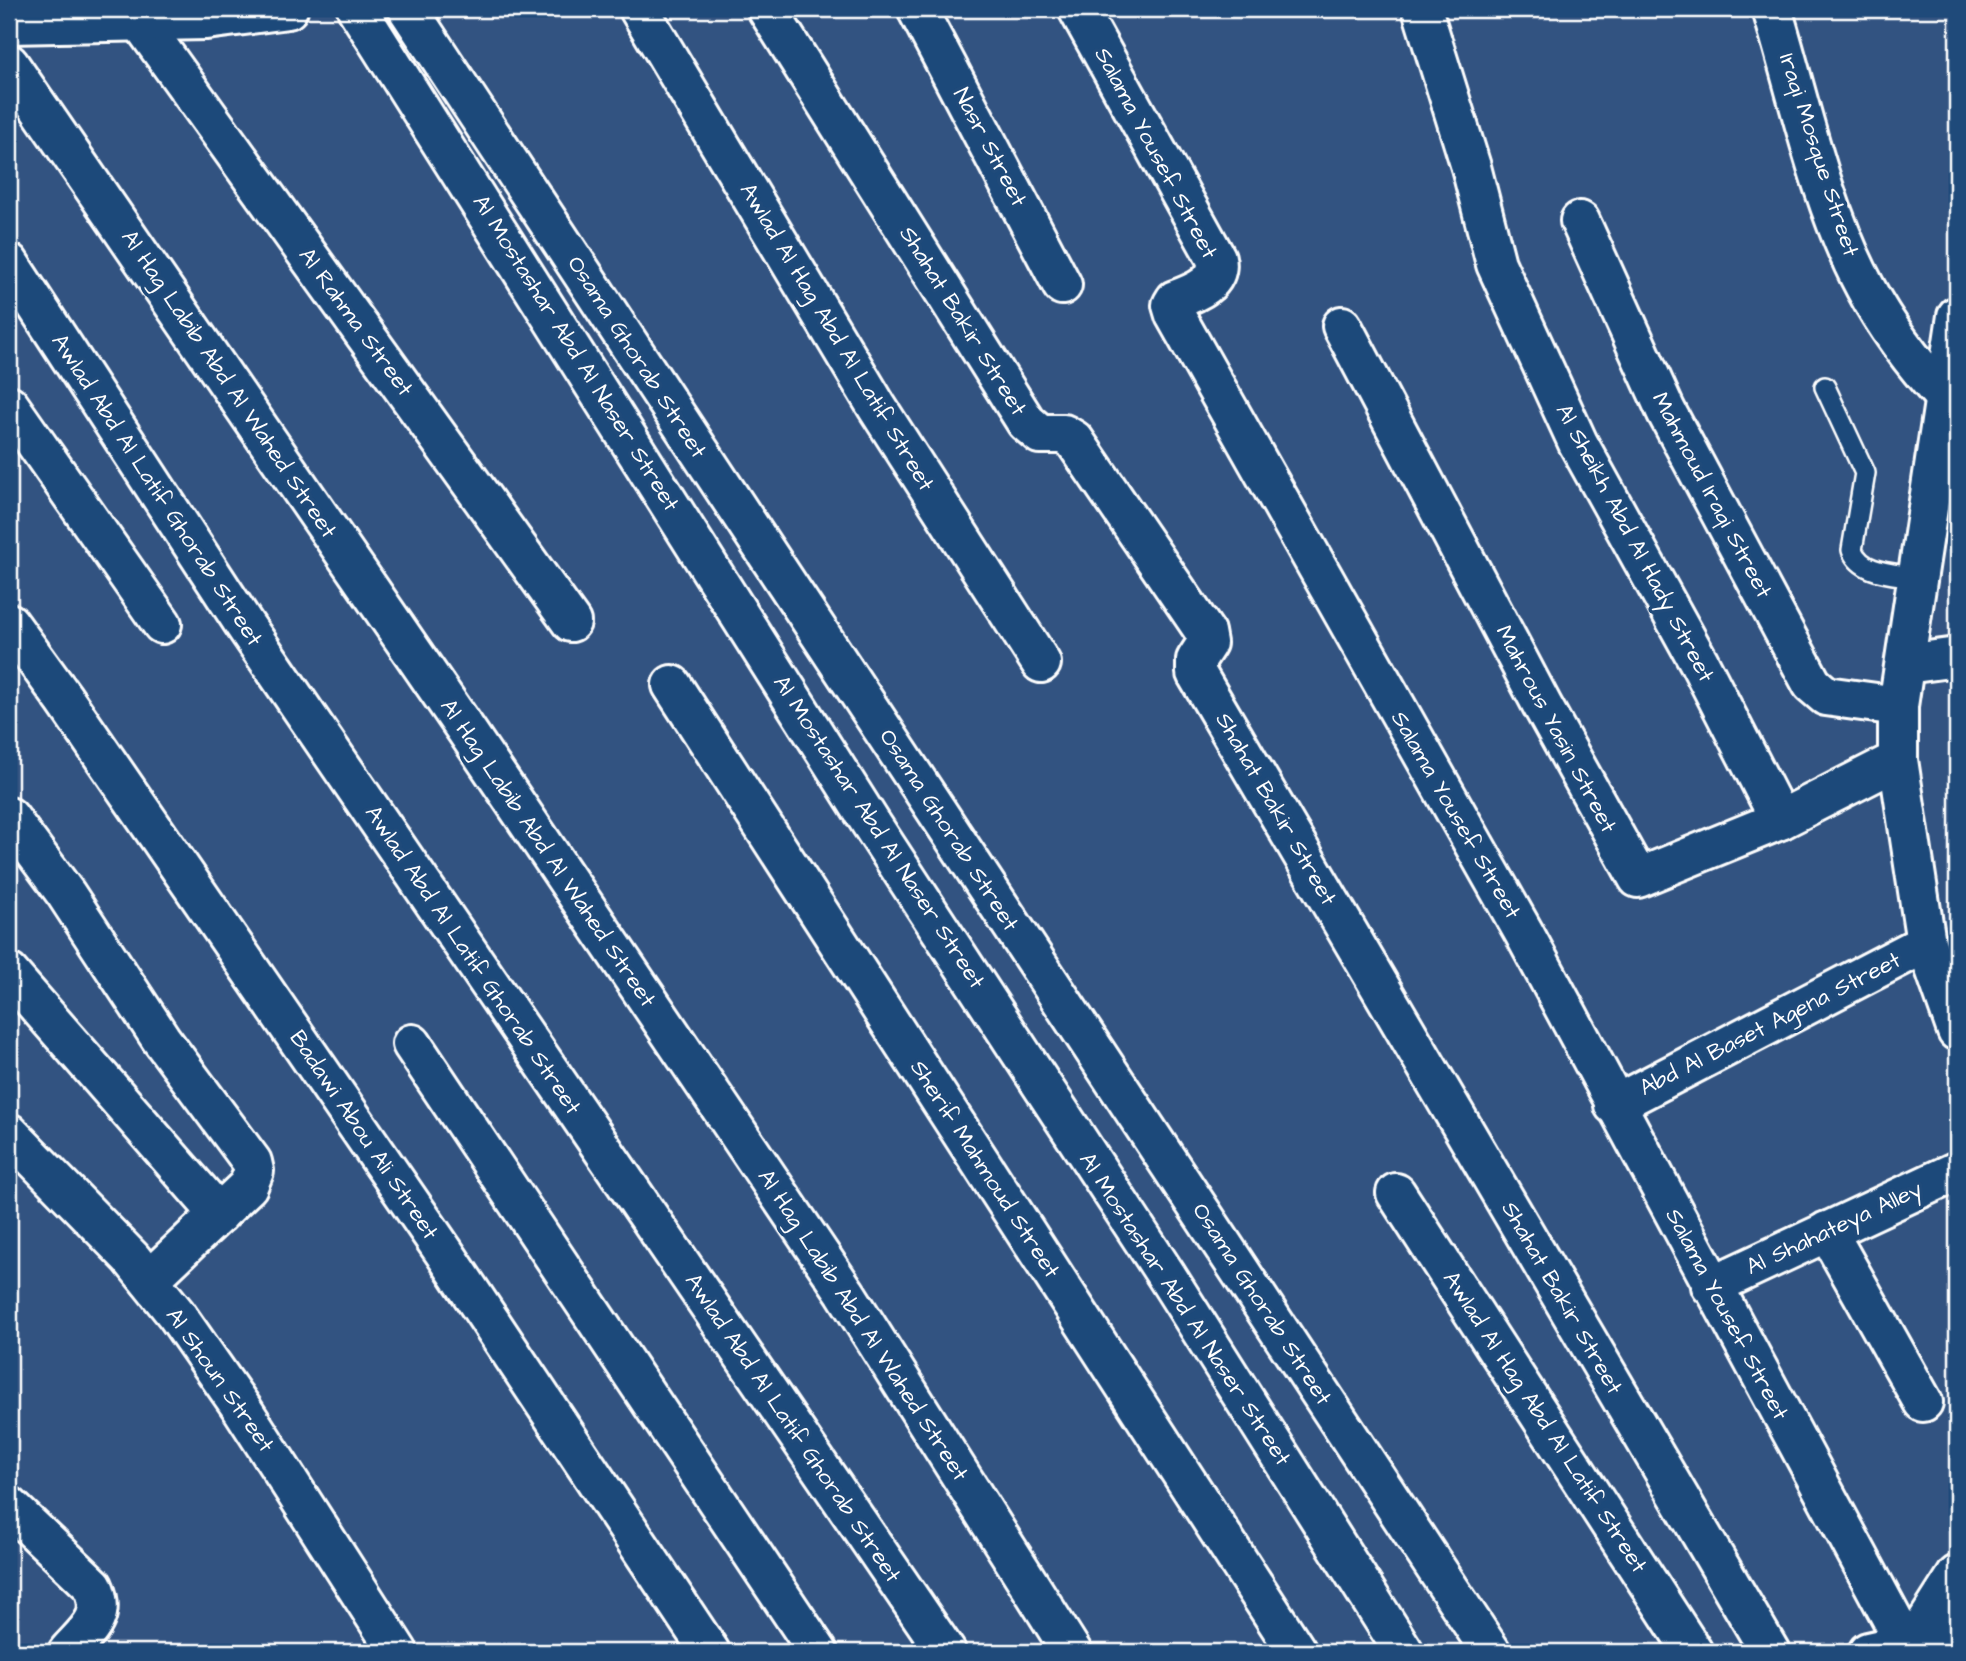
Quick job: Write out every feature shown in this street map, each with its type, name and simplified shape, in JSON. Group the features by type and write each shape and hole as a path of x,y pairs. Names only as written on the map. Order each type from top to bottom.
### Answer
{"street":[{"path":"9,24 123,17 206,20 285,9"},
{"name":"Al Mostashar Abd Al Naser Street","path":"358,9 870,822 1158,1264 1404,1652"},
{"name":"Osama Ghorab Street","path":"408,9 1491,1652"},
{"name":"Awlad Al Hag Abd Al Latif Street","path":"639,9 877,407 1041,663"},
{"name":"Shahat Bakir Street","path":"767,9 1026,422 1040,434 1064,434 1074,440 1205,632 1208,640 1196,660 1196,673 1770,1652"},
{"name":"Nasr Street","path":"917,9 1062,285"},
{"name":"Salama Yousef Street","path":"1078,9 1216,258 1216,273 1210,282 1175,300 1172,305 1175,315 1524,933 1711,1286 1910,1642"},
{"name":"Al Sheikh Abd Al Hady Street","path":"1422,9 1471,167 1496,264 1578,443 1699,662 1780,820"},
{"name":"Iraqi Mosque Street","path":"1772,9 1845,244 1888,326 1915,364 1946,399"},
{"name":"Al Rahma Street","path":"123,17 571,622"},
{"name":"Al Hag Labib Abd Al Wahed Street","path":"9,64 466,730 845,1292 1072,1652"},
{"name":"Mahmoud Iraqi Street","path":"1580,221 1666,411 1812,684 1826,696 1898,706"},
{"name":"Awlad Abd Al Latif Ghorab Street","path":"9,263 244,624 946,1652"},
{"name":"Mahrous Yasin Street","path":"1342,326 1542,705 1638,878 1780,820 1898,760"},
{"path":"1956,337 1946,399 1948,452 1919,578 1898,706 1898,760 1926,943 1957,1031"},
{"path":"9,405 162,624"},
{"name":"Badawi Abou Ali Street","path":"9,623 444,1252 710,1652"},
{"path":"1906,664 1957,657"},
{"name":"Sherif Mahmoud Street","path":"672,685 1297,1652"},
{"path":"9,817 66,894 161,1039 252,1162 254,1171 248,1186 149,1280"},
{"name":"Abd Al Baset Agena Street","path":"1614,1105 1926,943"},
{"path":"9,973 219,1214"},
{"path":"412,1044 818,1652"},
{"name":"Al Shoun Street","path":"11,1141 149,1280 243,1410 398,1652"},
{"name":"Al Shahateya Alley","path":"1711,1286 1957,1171"},
{"name":"Awlad Al Hag Abd Al Latif Street","path":"1396,1193 1693,1652"},
{"path":"1827,1231 1923,1402"},
{"path":"9,1506 93,1586 99,1598 96,1619 68,1652"},
{"path":"1910,1642 1957,1575"},
{"path":"1868,1652 1957,1632"}],"lane":[{"path":"1825,387 1865,473 1852,550 1856,560 1866,568 1919,578"}]}
